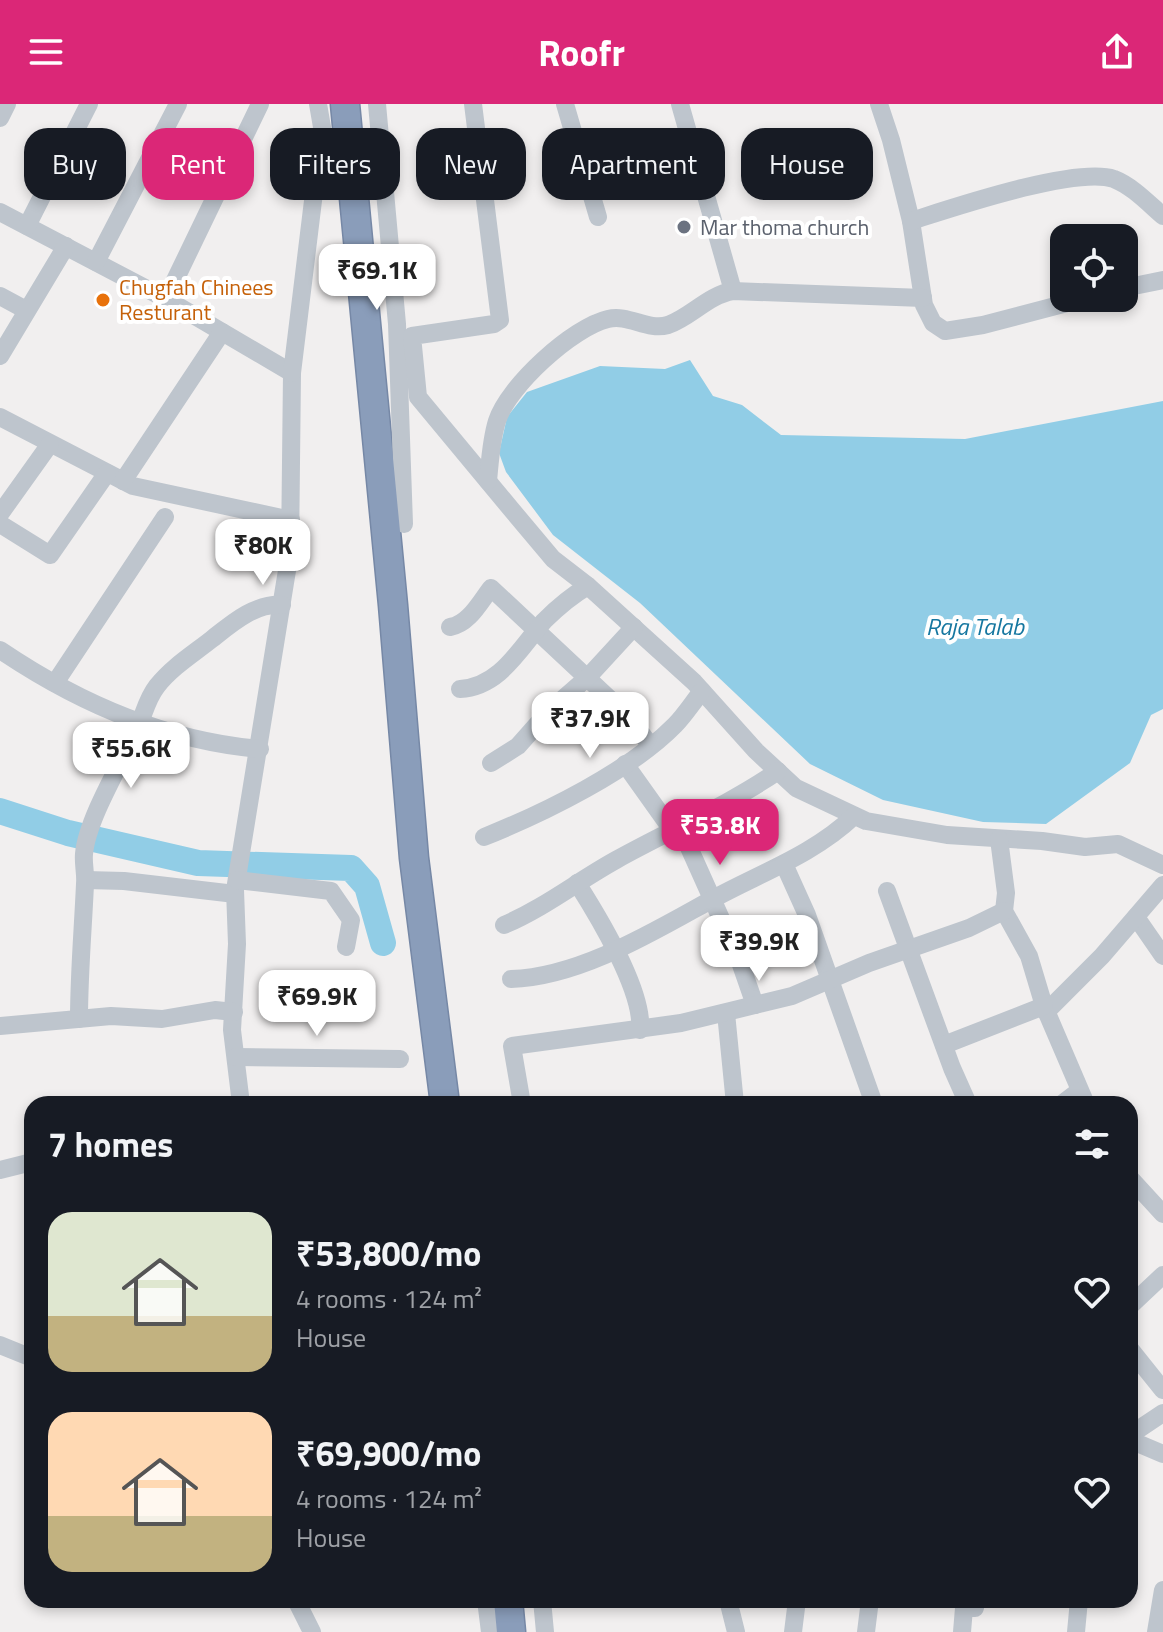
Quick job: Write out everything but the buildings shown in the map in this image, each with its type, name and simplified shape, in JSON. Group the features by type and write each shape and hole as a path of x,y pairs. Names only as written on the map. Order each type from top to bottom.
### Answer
{"highway":[{"path":"345,104 395,524 444,1096"},
{"path":"364,104 383,406"},
{"path":"431,919 463,1096"},
{"path":"509,1608 511,1632"},
{"path":"527,1608 530,1632"}],"street":[{"path":"0,118 7,104"},
{"path":"27,226 89,104"},
{"path":"96,262 178,104"},
{"path":"166,299 260,104"},
{"path":"240,1096 232,1030 237,944 236,887 290,552 292,373 322,127 318,104"},
{"path":"333,104 362,372 395,524"},
{"path":"377,104 397,324 395,524"},
{"path":"473,104 500,320 494,324 412,336 418,397 553,559 588,586 702,691 796,788 866,821 908,829 1085,847 1118,844 1163,865"},
{"path":"565,104 598,217"},
{"path":"680,104 733,291"},
{"path":"879,104 911,221 923,298 933,323 945,331 983,325 1050,307"},
{"path":"911,221 1019,190 1077,177 1099,176 1117,180 1163,216"},
{"path":"0,212 166,299 292,373"},
{"path":"0,356 66,246"},
{"path":"1138,285 1163,280"},
{"path":"488,481 498,418 515,389 566,342 604,320 621,317 650,326 667,325 713,297 733,291 923,298"},
{"path":"0,296 26,310"},
{"path":"0,524 50,555 115,477 222,332"},
{"path":"0,417 133,486 291,520"},
{"path":"0,514 50,444"},
{"path":"55,683 165,517"},
{"path":"460,689 472,689 490,681 512,662 569,597 588,586"},
{"path":"450,627 458,626 466,619 491,588 630,718 650,745"},
{"path":"79,1019 86,880 84,854 90,831 122,754 140,723 146,703 173,667 261,606 282,605"},
{"path":"491,763 518,746 634,627"},
{"path":"0,651 31,672 140,723 186,737 260,749"},
{"path":"484,837 514,825 625,764 675,725 702,691"},
{"path":"625,764 672,830 687,843 739,959 755,1005"},
{"path":"504,925 748,791 778,771"},
{"path":"511,979 578,965 615,949 812,850 854,816"},
{"path":"999,839 1006,893 1004,911 1029,956 1045,1009 1083,1096"},
{"path":"784,864 807,915 871,1096"},
{"path":"86,880 331,891 351,920 346,947"},
{"path":"577,883 615,949 642,1015 640,1030"},
{"path":"944,1045 1045,1009 1102,956 1163,885"},
{"path":"887,891 965,1096"},
{"path":"521,1096 512,1046 640,1030 792,996 969,928 1004,911"},
{"path":"1136,917 1163,956"},
{"path":"0,1026 111,1016 162,1019 215,1010 234,1012"},
{"path":"726,1013 734,1096"},
{"path":"236,1057 400,1059"},
{"path":"0,1170 24,1164"},
{"path":"1138,1187 1163,1214"},
{"path":"1138,1298 1163,1275"},
{"path":"0,1345 24,1355"},
{"path":"1138,1359 1163,1390"},
{"path":"1138,1431 1163,1413"},
{"path":"1138,1441 1163,1454"},
{"path":"1156,1632 1163,1590"},
{"path":"300,1608 312,1632"},
{"path":"487,1608 490,1632"},
{"path":"543,1608 545,1632"},
{"path":"730,1608 736,1632"},
{"path":"793,1632 796,1608"},
{"path":"866,1632 869,1608"},
{"path":"962,1632 964,1608"},
{"path":"1076,1632 1078,1608"}],"water":[{"name":"Raja Talab","path":"690,360 713,396 742,405 781,435 965,439 1163,401 1163,709 1151,715 1130,763 1046,824 983,822 883,800 810,764 640,603 553,535 506,472 499,453 507,417 527,392 600,366 665,369"}],"waterway":[{"path":"0,811 68,833 198,863 351,868 367,886 383,943"}],"place":[{"name":"Mar thoma church","path":"684,227"},
{"name":"Chugfah Chinees Resturant","path":"103,300"}]}
